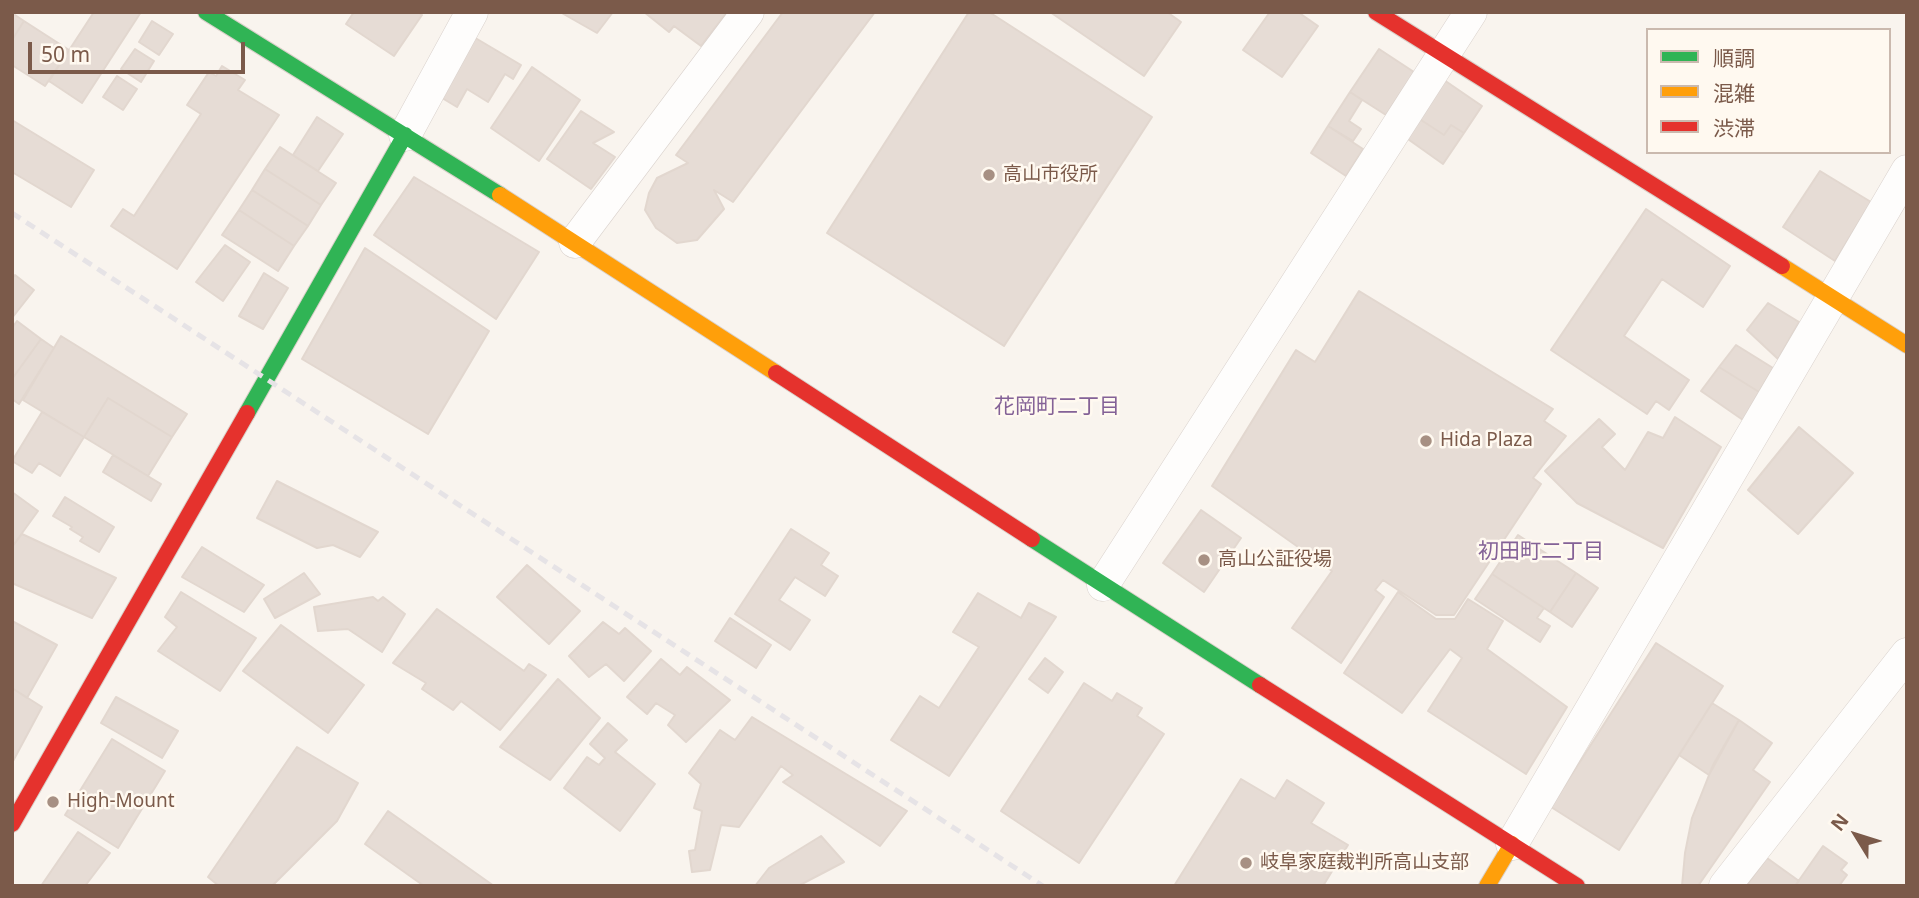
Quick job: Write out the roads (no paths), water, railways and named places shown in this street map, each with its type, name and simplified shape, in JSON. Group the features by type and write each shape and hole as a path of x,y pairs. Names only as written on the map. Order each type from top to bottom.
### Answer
{"street":[{"path":"206,12 313,82 405,135 575,242 1104,585 1577,886"},
{"path":"12,824 405,135 472,12"},
{"path":"575,242 748,12"},
{"path":"1376,12 1907,345"},
{"path":"1104,585 1471,12"},
{"path":"1487,886 1907,171"},
{"path":"1725,886 1902,670"}],"railway":[{"path":"12,213 1043,886"}],"place":[{"name":"高山市役所","path":"989,175"},
{"name":"Hida Plaza","path":"1426,441"},
{"name":"高山公証役場","path":"1204,560"},
{"name":"High-Mount","path":"53,802"},
{"name":"岐阜家庭裁判所高山支部","path":"1246,863"}],"district":[{"name":"花岡町二丁目","path":"1057,407"},
{"name":"初田町二丁目","path":"1541,552"}]}
